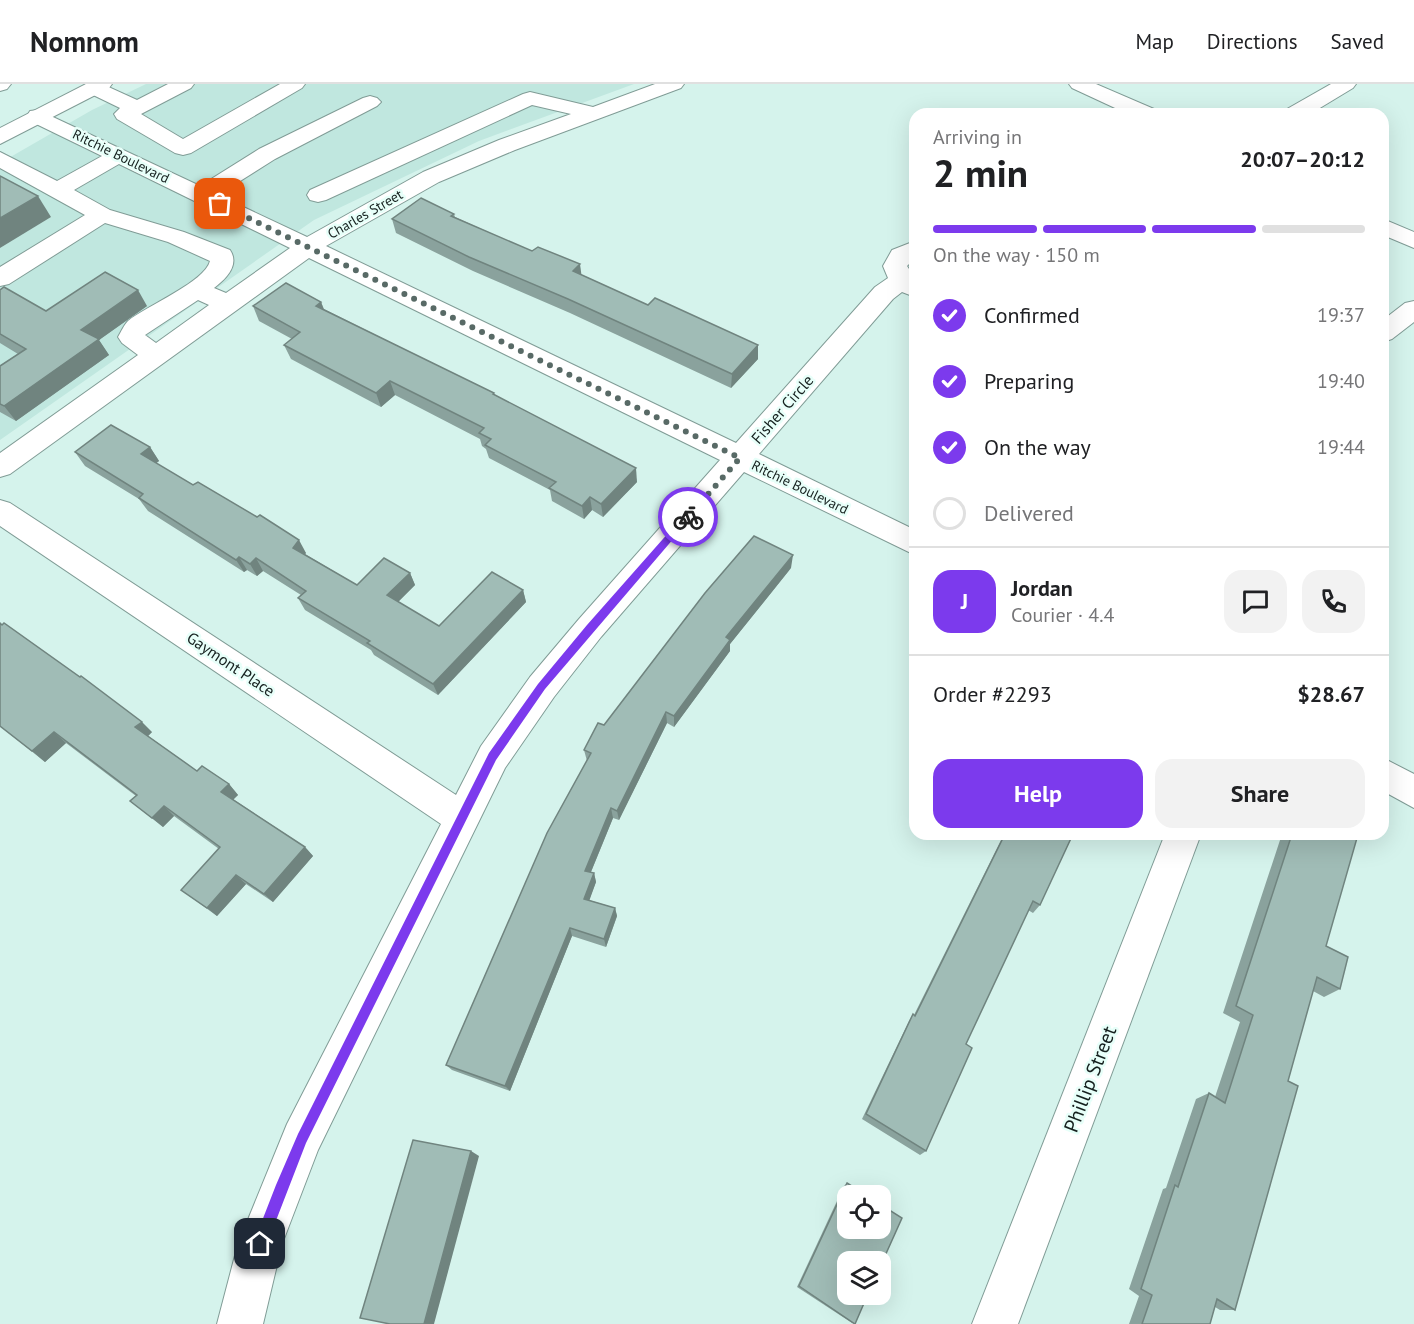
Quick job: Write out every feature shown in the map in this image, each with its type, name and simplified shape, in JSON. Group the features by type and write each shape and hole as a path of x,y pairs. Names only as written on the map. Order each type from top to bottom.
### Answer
{"street":[{"path":"184,84 125,114 183,147 295,84"},
{"name":"Charles Street","path":"3,461 156,356 309,246 431,177 593,113 674,84"},
{"path":"1079,84 1133,108"},
{"path":"1305,108 1346,84"},
{"path":"0,137 98,86 137,108"},
{"path":"318,195 530,98 593,113"},
{"path":"0,183 10,165 102,215 199,215 267,154 370,102"},
{"name":"Ritchie Boulevard","path":"38,116 119,155 199,215 309,246 909,540"},
{"path":"57,190 119,155"},
{"path":"0,278 102,215"},
{"path":"156,356 131,337 136,328 196,290 221,268 223,262 199,215"},
{"path":"1389,229 1414,241"},
{"name":"Fisher Circle","path":"240,1324 260,1244 282,1185 345,1049 493,757 542,687 590,628 884,293 908,285 896,272 896,264 901,255 909,251"},
{"path":"196,290 229,304"},
{"path":"1389,328 1414,309"},
{"name":"Gaymont Place","path":"0,511 461,818"},
{"path":"1389,777 1414,792"},
{"name":"Phillip Street","path":"995,1324 1181,840"}],"shaded area":[{"path":"146,84 634,84 479,141 314,220 0,440 0,163 92,110"}],"building":[{"path":"0,176 38,196 0,218"},
{"path":"421,198 454,214 451,216 532,251 538,247 580,264 573,271 648,305 655,298 758,345 732,374 568,299 469,257 392,219"},
{"path":"105,272 138,290 81,330 99,339 4,406 0,404 0,366 26,349 0,334 0,290 4,287 46,311"},
{"path":"286,283 321,302 316,306 494,393 636,468 601,504 590,497 582,506 549,488 556,482 485,445 491,439 479,433 484,428 390,381 376,393 284,345 300,332 253,306"},
{"path":"111,425 150,447 141,454 193,485 198,482 257,517 260,515 299,540 293,548 357,585 384,558 410,573 387,595 439,626 492,572 523,590 433,684 367,643 370,641 298,598 306,591 256,558 250,564 239,557 236,560 139,498 143,494 75,452"},
{"path":"754,536 793,555 726,637 730,640 674,716 666,712 617,811 611,808 585,871 594,873 584,899 615,908 604,939 570,928 505,1086 446,1065 547,833 591,753 584,750 598,723 604,725 705,593"},
{"path":"0,623 2,625 4,623 81,676 142,722 135,727 197,771 202,766 229,784 221,792 305,847 264,894 236,875 207,908 181,890 220,847 164,806 152,818 130,801 137,795 54,732 32,751 0,726"},
{"path":"1002,840 1070,840 1040,905 1033,901 966,1044 972,1048 926,1151 866,1114 913,1014 915,1016"},
{"path":"1290,840 1356,840 1326,946 1348,957 1340,989 1317,977 1288,1081 1298,1086 1235,1310 1217,1299 1210,1324 1142,1324 1152,1295 1141,1289 1175,1185 1178,1187 1209,1093 1225,1103 1253,1015 1236,1006"},
{"path":"413,1140 471,1151 424,1324 390,1324 360,1318"},
{"path":"837,1204 837,1239 891,1239 891,1211 902,1218 887,1251 837,1251 837,1305 863,1305 855,1324 799,1286"}],"way so far":[{"path":"220,204 740,458 688,517"}],"route":[{"path":"260,1244 302,1139 355,1028 493,757 542,687 590,628 688,517"}]}
